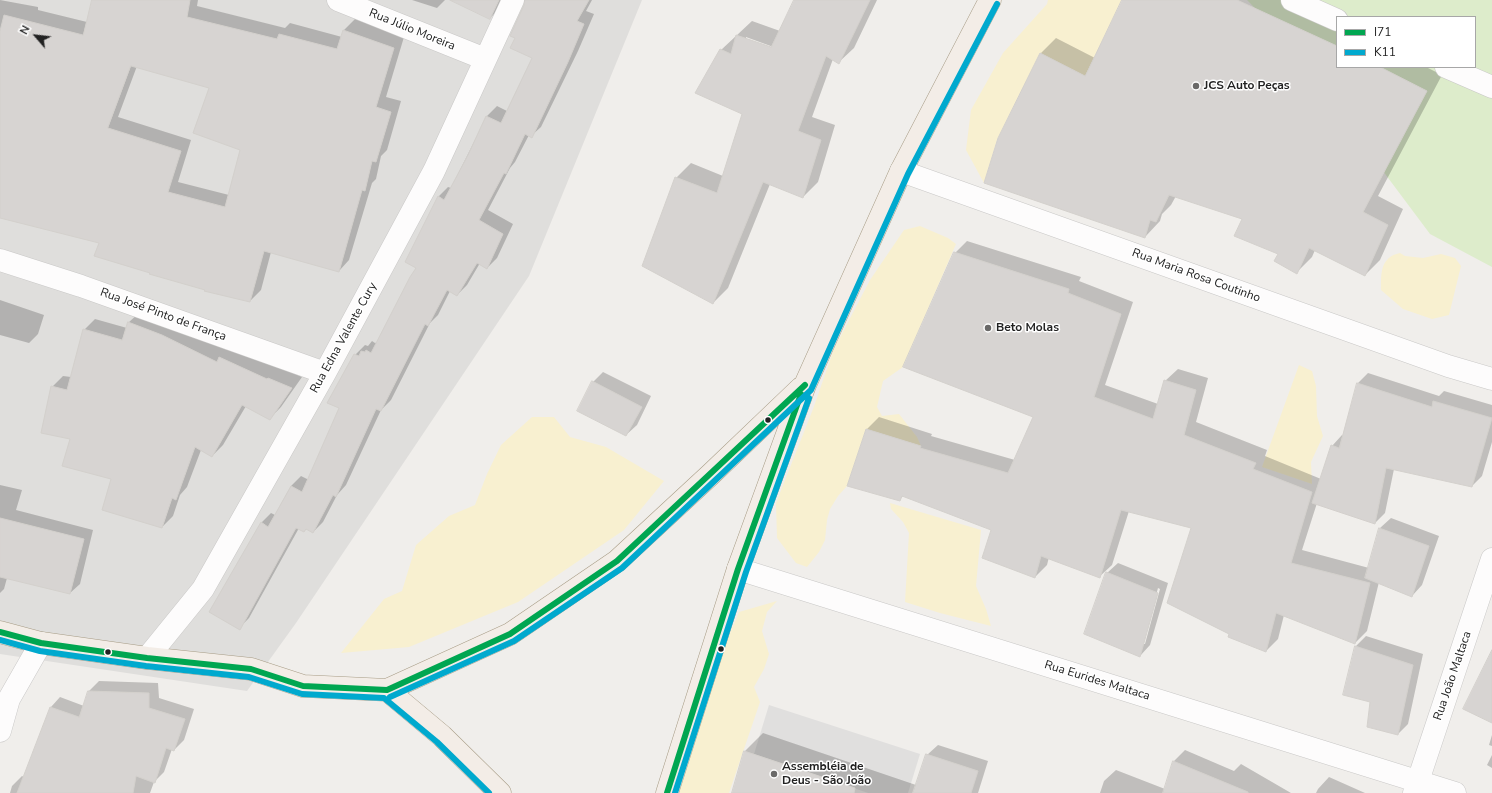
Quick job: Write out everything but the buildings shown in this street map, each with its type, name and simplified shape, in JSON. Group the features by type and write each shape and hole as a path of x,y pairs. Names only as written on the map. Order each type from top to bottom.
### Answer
{"main road":[{"path":"667,793 738,569 804,385 901,171 990,0"},
{"path":"0,632 41,642 147,658 250,669 303,686 387,690 510,634 617,561 712,474 804,385"},
{"path":"387,690 442,736 500,793"}],"street":[{"name":"Rua Júlio Moreira","path":"338,0 485,59"},
{"name":"Rua Edna Valente Cury","path":"147,658 204,589 325,373 434,171 512,0"},
{"path":"1292,0 1336,20"},
{"path":"1448,68 1492,87"},
{"name":"Rua Maria Rosa Coutinho","path":"901,171 1440,364 1492,379"},
{"name":"Rua José Pinto de França","path":"0,260 81,286 325,373"},
{"name":"Rua João Maltaca","path":"1415,787 1492,559"},
{"name":"Rua Eurides Maltaca","path":"738,569 1415,787 1455,793"},
{"path":"0,731 9,699 41,642"}],"shaded area":[{"path":"0,0 642,0 529,276 296,623 247,691 0,654"},
{"path":"769,705 920,754 908,793 868,793 754,754"}],"green space":[{"path":"1247,0 1492,0 1492,267 1430,234 1282,36"}],"sand":[{"path":"1048,0 1122,0 1085,76 1040,53 997,140 984,183 966,150 971,110 1003,53 1047,4"},
{"path":"920,226 948,238 956,244 903,367 883,381 877,407 882,416 899,414 917,437 921,446 866,429 847,486 838,496 830,509 827,520 825,540 819,552 807,567 796,563 777,538 776,503 813,409 834,349 870,280 904,230"},
{"path":"1400,253 1405,256 1423,258 1441,254 1455,258 1461,266 1449,315 1432,319 1403,309 1381,290 1381,278 1385,262 1393,255"},
{"path":"1299,365 1312,371 1316,386 1317,416 1323,436 1311,462 1312,484 1262,467"},
{"path":"532,417 554,417 570,437 606,447 664,481 624,530 518,602 409,647 341,653 384,599 402,591 416,545 449,516 475,505 487,474 501,445"},
{"path":"890,503 981,530 976,586 986,609 991,626 905,602 909,533 903,522 891,509"},
{"path":"777,601 767,612 762,631 769,654 764,669 754,687 760,702 729,793 676,793 695,716 739,612"}],"transit line":[{"name":"K11","path":"390,697 514,641 622,568 811,390 908,174 997,4"},
{"name":"I71","path":"0,632 41,643 147,658 251,669 303,686 387,690 510,634 617,561 805,385"},
{"name":"I71","path":"667,793 738,569 801,394"},
{"name":"K11","path":"675,793 746,572 809,398"},
{"name":"K11","path":"0,640 40,651 146,666 249,677 302,694 384,698 437,742 489,793"}],"place":[{"name":"JCS Auto Peças","path":"1196,86"},
{"name":"Beto Molas","path":"988,328"},
{"name":"Assembléia de Deus - São João","path":"774,774"}]}
